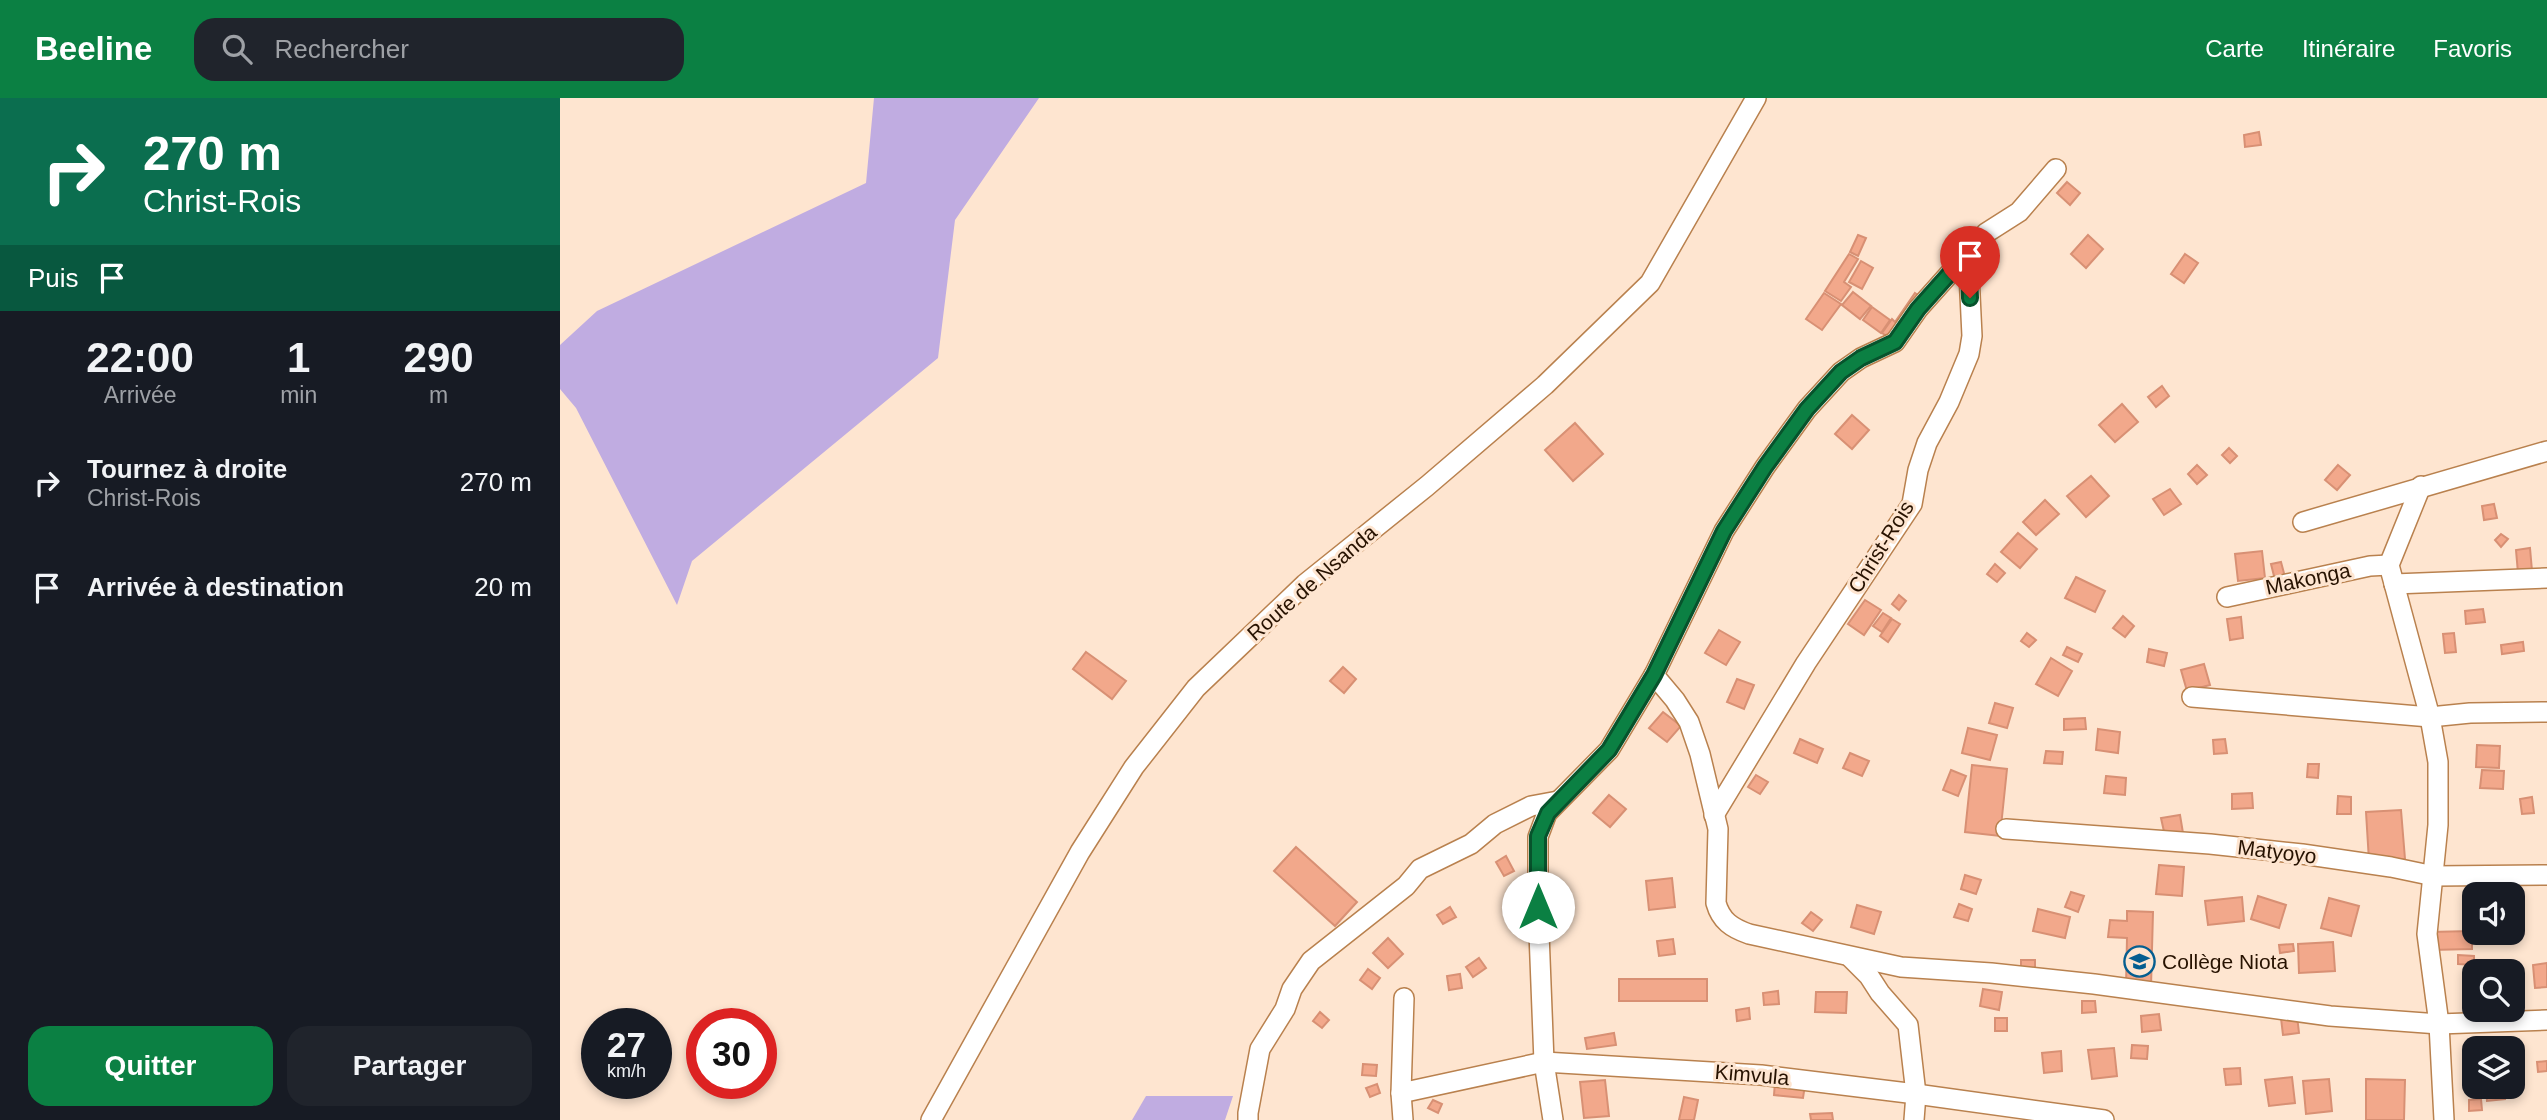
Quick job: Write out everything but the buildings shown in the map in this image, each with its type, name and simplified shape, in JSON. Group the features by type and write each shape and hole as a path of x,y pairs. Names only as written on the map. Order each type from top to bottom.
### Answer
{"street":[{"name":"Route de Nsanda","path":"931,1120 1080,852 1134,767 1196,688 1306,584 1427,486 1545,385 1650,283 1756,98"},
{"path":"1553,1120 1544,1062 1538,836 1548,813 1609,750 1654,675 1724,531 1765,467 1807,409 1841,372 1861,358 1895,342 1918,309 1986,233 2019,212 2056,169"},
{"name":"Christ-Rois","path":"1714,814 1806,663 1912,504 1918,470 1927,443 1949,402 1969,354 1972,336 1968,253"},
{"path":"2303,522 2547,451"},
{"path":"2421,486 2391,574 2430,717 2438,762 2438,825 2427,934 2439,1024 2444,1120"},
{"name":"Makonga","path":"2227,597 2370,566 2391,574 2547,578"},
{"path":"1654,675 1689,722 1700,754 1718,830 1716,903 1731,927 1749,934 1901,967 2094,984 2330,1016 2439,1024 2547,1020"},
{"path":"2192,697 2430,717 2470,713 2547,712"},
{"path":"1248,1120 1261,1049 1285,1009 1292,989 1311,961 1406,886 1420,869 1471,844 1496,824 1531,806 1558,801"},
{"name":"Matyoyo","path":"2006,829 2210,844 2302,854 2434,876 2547,874"},
{"path":"1851,958 1908,1025 1916,1094 1914,1120"},
{"path":"1403,1120 1401,1093 1404,998"},
{"name":"Kimvula","path":"1401,1093 1544,1062 1761,1075 2104,1120"}],"shaded area":[{"path":"874,98 1039,98 955,220 938,358 692,561 677,605 576,408 560,389 560,345 597,311 866,183"},
{"path":"1146,1096 1233,1096 1225,1120 1132,1120"}],"place":[{"name":"Collège Niota","path":"2139,962"}],"route":[{"path":"1538,907 1538,836 1548,813 1609,750 1654,675 1724,531 1765,467 1807,409 1841,372 1861,358 1895,342 1918,309 1968,253 1970,298"}]}
